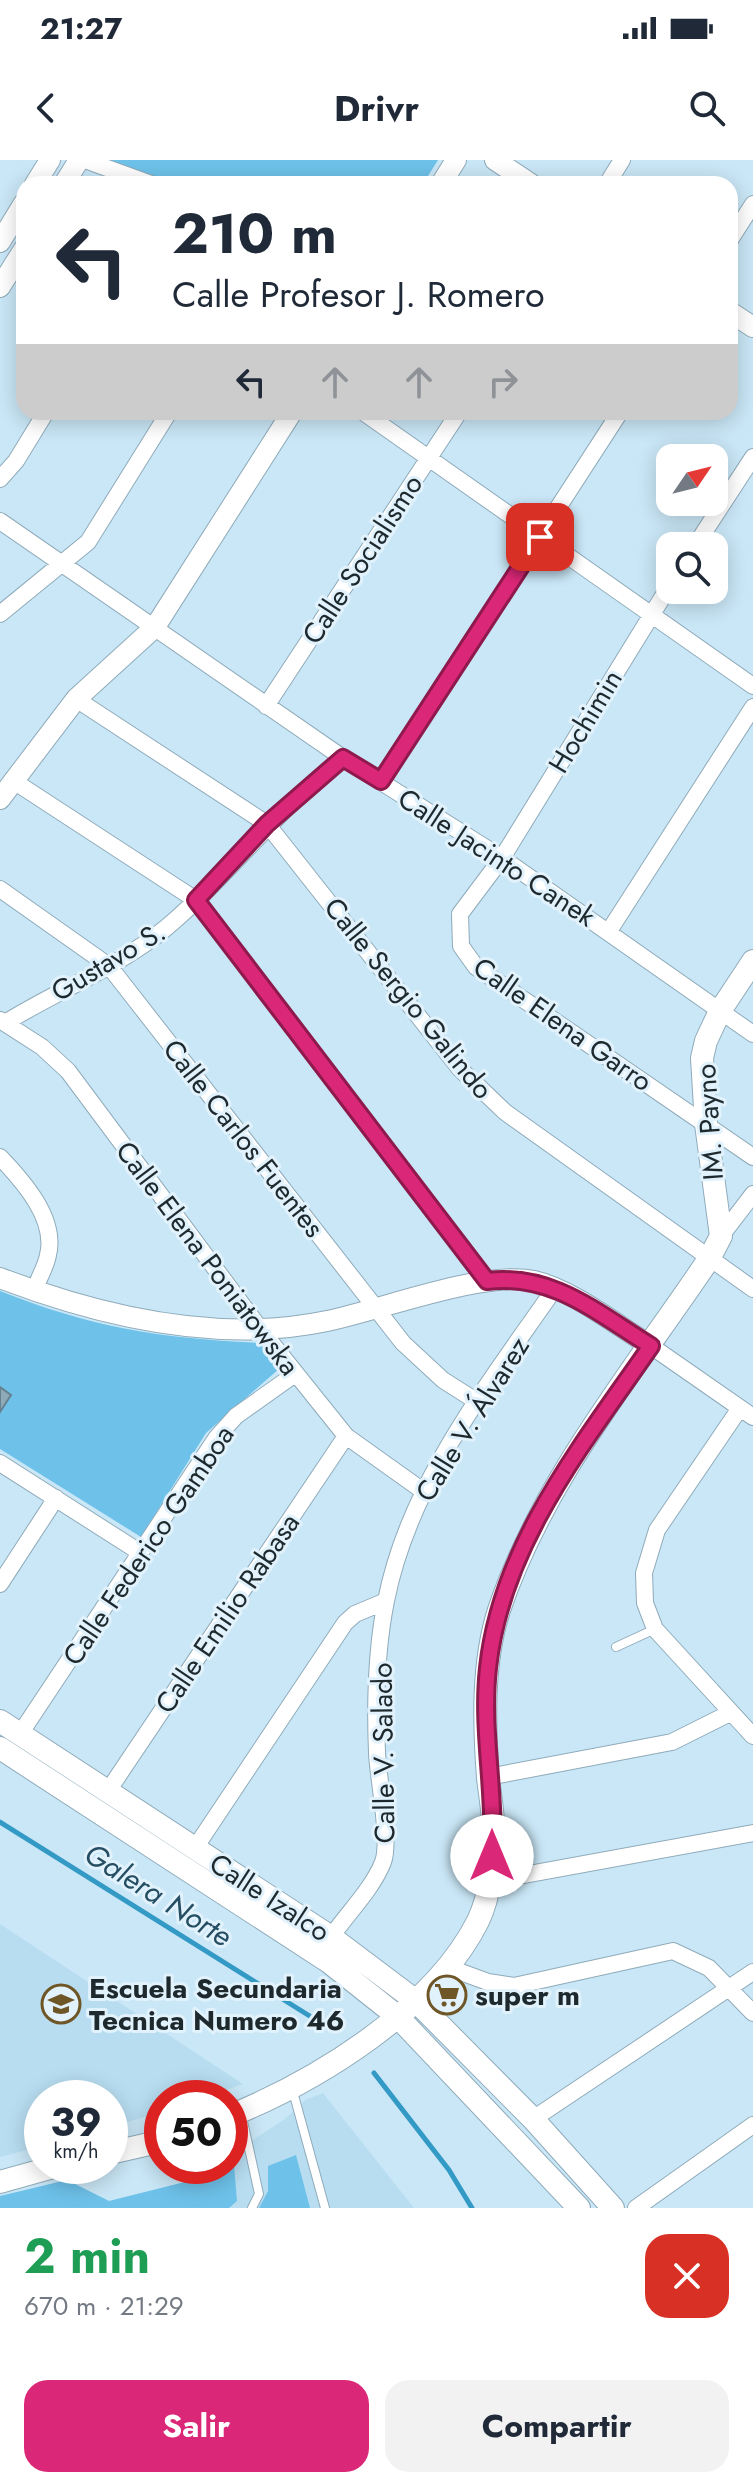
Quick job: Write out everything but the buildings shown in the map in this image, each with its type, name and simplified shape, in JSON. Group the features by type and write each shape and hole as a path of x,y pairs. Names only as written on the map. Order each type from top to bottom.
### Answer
{"main road":[{"name":"IM. Payno","path":"721,1236 706,1124 702,1058 720,1011 753,961"},
{"path":"248,2107 291,2087 416,2001 447,1967 479,1919 491,1881 494,1830 488,1777 488,1667 498,1614 522,1547 578,1451 709,1259 721,1236"},
{"name":"Calle Izalco","path":"0,1721 331,1937 416,2001 533,2119 613,2208"},
{"name":"Calle Izalco","path":"0,1748 329,1962 397,2016 579,2208"},
{"path":"0,2182 24,2175"}],"street":[{"path":"82,160 128,176"},
{"path":"495,160 518,176"},
{"path":"738,227 753,204"},
{"path":"0,242 16,216"},
{"path":"0,287 16,262"},
{"path":"0,479 16,461 41,420"},
{"path":"0,614 88,542 164,420"},
{"path":"0,799 76,699 155,627 287,420"},
{"path":"378,420 753,686"},
{"name":"Calle Socialismo","path":"266,706 454,420"},
{"path":"381,781 615,420"},
{"path":"704,532 753,457"},
{"name":"Calle Jacinto Canek","path":"0,521 343,758 502,858 753,1034"},
{"name":"Hochimin","path":"502,858 657,604"},
{"name":"Calle Sergio Galindo","path":"76,699 267,824 460,1069 481,1091 505,1112 753,1289"},
{"path":"609,931 753,707"},
{"name":"Gustavo S.","path":"2,1022 142,946 196,900 267,824 343,758"},
{"path":"12,780 196,900 487,1281"},
{"name":"Calle Elena Garro","path":"502,858 460,914 458,935 465,954 476,967 753,1157"},
{"name":"Calle Carlos Fuentes","path":"0,889 109,966 422,1363 476,1401"},
{"name":"Calle Elena Poniatowska","path":"2,1022 42,1047 68,1071 261,1330 346,1436 423,1491"},
{"path":"0,1157 36,1203 46,1223 49,1255 34,1291"},
{"path":"721,1236 753,1194"},
{"path":"0,1278 105,1312 172,1324 261,1330 378,1310 487,1281 516,1278 555,1288 651,1346 746,1412 657,1530 647,1553 645,1603 655,1629 753,1736"},
{"name":"Calle V. Álvarez","path":"386,1601 423,1491 476,1401 555,1288"},
{"name":"Calle Federico Gamboa","path":"20,1734 217,1437 236,1416 295,1374"},
{"name":"Calle Emilio Rabasa","path":"108,1791 346,1436"},
{"path":"0,1463 141,1553"},
{"path":"0,1584 56,1498"},
{"path":"195,1848 345,1623 355,1614 386,1601"},
{"name":"Calle V. Salado","path":"331,1937 384,1859 377,1754 377,1689 386,1601"},
{"path":"488,1777 672,1742 730,1713"},
{"path":"491,1881 753,1833"},
{"path":"447,1967 488,1982 514,1986 673,1951 709,1968 753,2013"},
{"path":"533,2119 753,1972"},
{"path":"636,2208 753,2125"}],"lane":[{"path":"616,1647 655,1629"},
{"path":"291,2087 325,2208"},
{"path":"248,2155 259,2194 252,2208"}],"shaded area":[{"path":"102,160 438,160 428,176 149,176"},
{"path":"0,1291 66,1314 127,1329 259,1343 280,1368 206,1433 141,1537 0,1449"},
{"name":"Escuela Secundaria Tecnica Numero 46","path":"0,1924 237,2080 144,2080 144,2117 128,2122 128,2080 24,2080 24,2151 0,2157"},
{"path":"323,2093 414,2208 0,2208 0,2196 50,2184 75,2184 109,2201 177,2184 248,2184 248,2143 285,2119 305,2100"},
{"path":"296,2155 310,2208 259,2208 268,2191 268,2166"},
{"path":"50,2184 75,2184 109,2201 177,2184 236,2184 237,2201 229,2208 0,2208 0,2196"}],"waterway":[{"name":"Galera Norte","path":"0,1822 332,2030"},
{"name":"Galera Norte","path":"374,2073 449,2170 472,2208"}],"place":[{"name":"super m","path":"447,1995"},
{"name":"Escuela Secundaria Tecnica Numero 46","path":"61,2004"}],"route":[{"path":"492,1856 494,1830 486,1730 488,1667 498,1614 522,1547 552,1492 651,1346 555,1288 516,1278 487,1281 196,900 267,824 309,784 343,758 381,781 540,537"}]}
